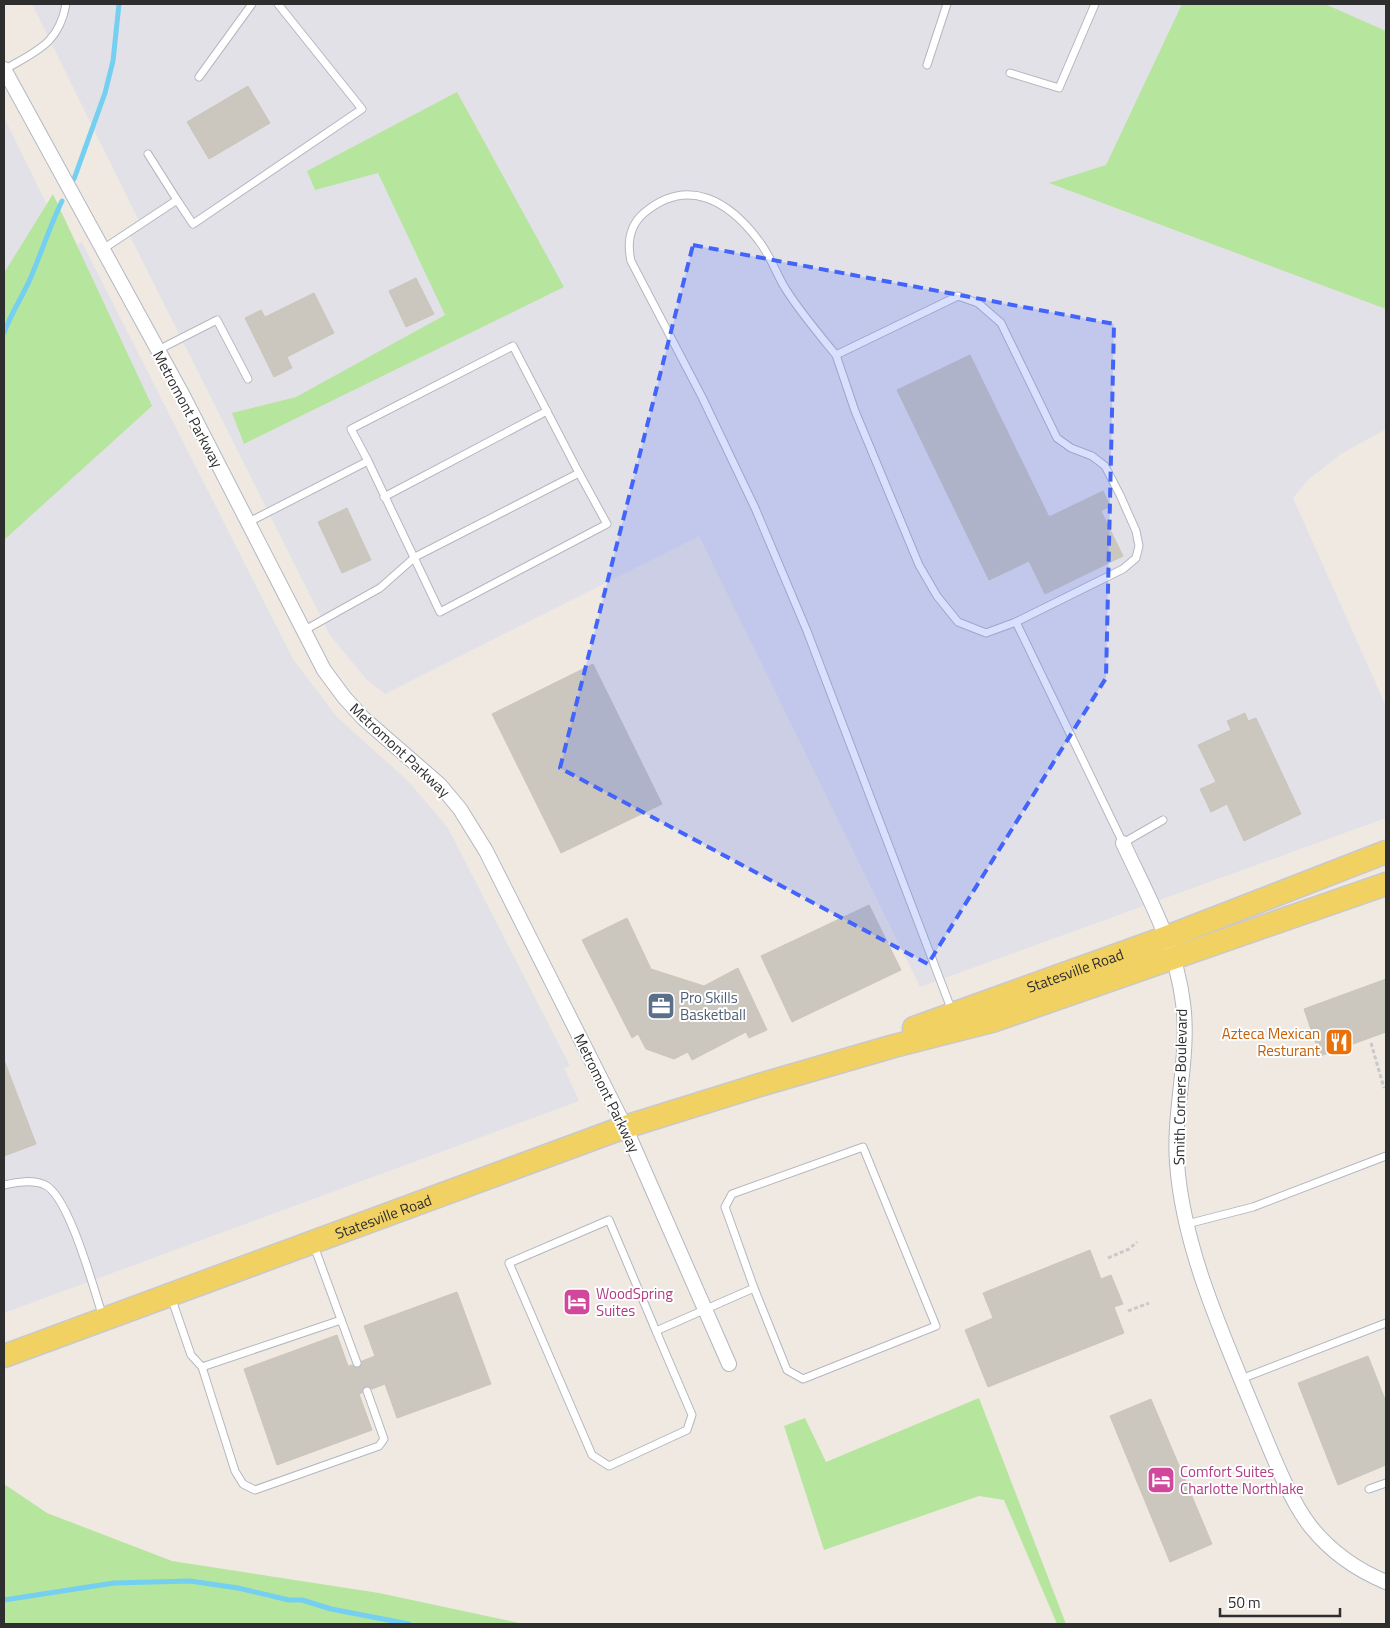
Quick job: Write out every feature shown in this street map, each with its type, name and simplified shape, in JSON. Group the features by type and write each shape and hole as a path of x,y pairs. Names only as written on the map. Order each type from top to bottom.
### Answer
{"main road":[{"name":"Statesville Road","path":"763,1084 1167,938 1386,852"},
{"name":"Statesville Road","path":"4,1356 625,1127 894,1046 992,1021 1175,959 1386,884"}],"street":[{"name":"Metromont Parkway","path":"4,70 158,350 324,670 344,697 363,718 440,785 460,809 486,851 625,1127 729,1364"},
{"name":"Smith Corners Boulevard","path":"1122,843 1175,959 1183,1004 1184,1054 1178,1112 1177,1163 1187,1224 1222,1333 1280,1472 1310,1526 1332,1550 1363,1573 1386,1582"}],"lane":[{"path":"4,70 45,46 54,37 63,19 66,4"},
{"path":"199,77 252,4"},
{"path":"148,154 193,224 362,110 278,4"},
{"path":"927,65 947,4"},
{"path":"1010,73 1059,88 1095,4"},
{"path":"836,355 958,296 978,303 1001,323 1058,438 1071,448 1092,456 1105,466 1136,531 1139,546 1136,558 1123,569 1016,622 986,634 958,622 937,596 919,565 855,411 836,355 804,316 760,242 740,220 716,200 690,193 669,197 654,205 639,217 631,229 628,248 631,261 702,397 755,508 807,631 954,1014"},
{"path":"103,249 177,200"},
{"path":"158,350 217,320 248,379"},
{"path":"513,346 547,412 607,524 440,612 415,557 351,429 513,346"},
{"path":"384,497 547,412"},
{"path":"247,523 368,461"},
{"path":"303,632 380,588 415,557 579,473"},
{"name":"Smith Corners Boulevard","path":"1016,622 1122,843"},
{"path":"1122,843 1163,820"},
{"path":"863,1148 936,1326 804,1378 787,1370 754,1288 725,1207 732,1194 863,1148"},
{"path":"1187,1224 1253,1207 1386,1156"},
{"path":"4,1185 35,1181 54,1191 66,1210 104,1320"},
{"path":"608,1220 656,1331 692,1415 687,1430 609,1466 592,1455 509,1263 608,1220"},
{"path":"312,1243 357,1363"},
{"path":"656,1331 754,1288"},
{"path":"170,1295 190,1355 202,1367 235,1471 243,1484 254,1490 379,1446 384,1439 367,1391"},
{"path":"202,1367 341,1320"},
{"path":"1241,1379 1386,1323"},
{"path":"1369,1489 1386,1483"}],"path":[{"path":"1371,1043 1384,1088"},
{"path":"1108,1258 1129,1249 1137,1242"},
{"path":"1128,1311 1150,1303"}],"highlighted area":[{"path":"693,245 1114,324 1106,678 928,964 560,768"}],"shaded area":[{"path":"32,4 1386,4 1386,429 1341,454 1309,479 1293,498 1386,706 1386,818 920,987 699,536 385,694 366,679 330,635 127,230 140,223"},
{"path":"4,117 68,248 82,242 293,659 337,717 408,781 448,828 570,1066 564,1068 579,1101 4,1313"}],"green space":[{"path":"1182,4 1325,4 1386,31 1386,309 1049,183 1106,165"},
{"path":"457,92 564,287 244,444 232,413 296,397 445,315 378,173 315,190 307,171"},
{"path":"53,194 152,406 4,540 4,273"},
{"path":"979,1398 1066,1624 1057,1624 1004,1500 979,1496 824,1550 784,1426 805,1418 826,1462"},
{"path":"4,1484 47,1513 172,1561 379,1593 524,1624 4,1624"}],"building":[{"path":"248,86 270,123 209,159 187,122"},
{"path":"416,278 434,314 406,327 389,291"},
{"path":"314,293 334,333 287,357 292,368 274,377 245,318 261,310 265,317"},
{"path":"970,355 1049,517 1103,491 1110,506 1101,511 1123,556 1045,594 1029,561 989,580 897,390"},
{"path":"347,508 371,560 342,573 318,522"},
{"path":"593,664 662,804 561,853 492,714"},
{"path":"1245,713 1248,721 1256,718 1301,814 1244,841 1227,804 1211,812 1200,789 1216,782 1198,745 1231,730 1227,721"},
{"path":"869,905 901,970 792,1022 761,956"},
{"path":"627,918 651,969 704,986 738,968 767,1030 749,1038 746,1032 692,1060 688,1052 674,1059 646,1049 638,1034 632,1038 582,940"},
{"path":"1386,979 1386,1032 1320,1056 1304,1009"},
{"path":"4,1060 36,1144 4,1156"},
{"path":"1090,1250 1101,1279 1111,1275 1123,1304 1114,1307 1124,1333 988,1387 965,1330 993,1318 983,1293"},
{"path":"457,1292 491,1384 397,1418 385,1384 372,1389 365,1386 362,1393 359,1394 372,1430 277,1465 244,1369 337,1335 348,1366 352,1365 358,1368 362,1361 375,1356 364,1326"},
{"path":"1368,1356 1386,1402 1386,1465 1338,1485 1298,1383"},
{"name":"Comfort Suites Charlotte Northlake","path":"1151,1399 1212,1544 1170,1562 1110,1416"}],"waterway":[{"path":"74,179 105,93 113,61 119,4"},
{"path":"4,333 31,277 62,201"},
{"path":"4,1600 114,1583 190,1581 238,1588 289,1600 302,1600 331,1609 409,1624"}],"place":[{"name":"Pro Skills Basketball","path":"661,1006"},
{"name":"Azteca Mexican Resturant","path":"1339,1042"},
{"name":"WoodSpring Suites","path":"577,1302"},
{"name":"Comfort Suites Charlotte Northlake","path":"1161,1480"}]}
